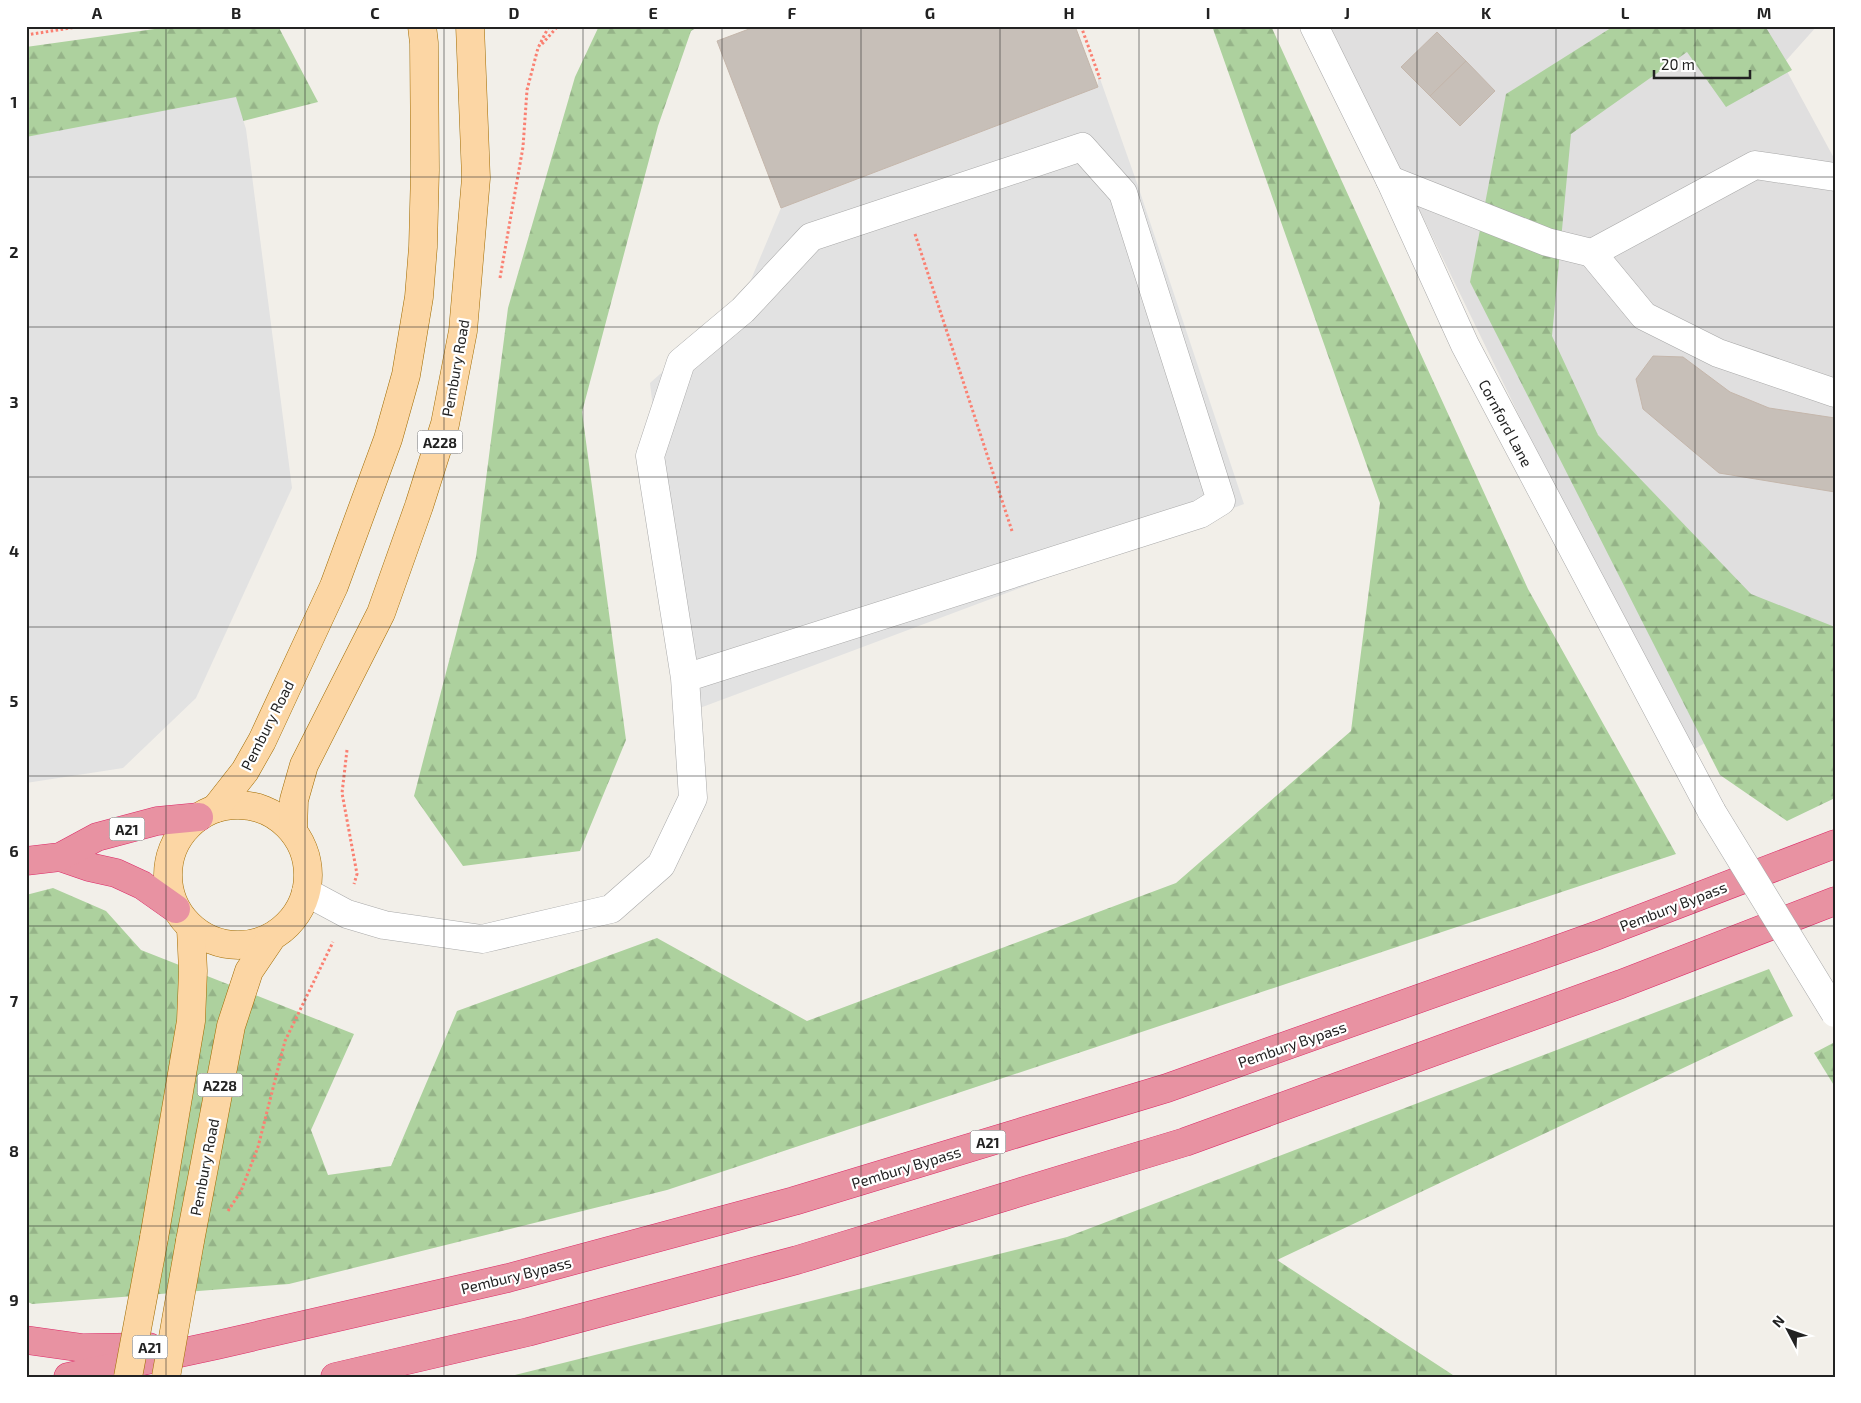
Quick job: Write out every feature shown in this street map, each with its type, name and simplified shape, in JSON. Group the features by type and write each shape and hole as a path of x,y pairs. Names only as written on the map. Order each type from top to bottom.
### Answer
{"highway":[{"name":"A21","path":"26,861 60,857 97,837 157,821 208,813"},
{"name":"Pembury Bypass","path":"68,1377 508,1278 746,1214 1158,1090 1598,935 1835,844"},
{"name":"A21","path":"60,857 89,868 116,873 142,885 183,919"},
{"path":"335,1377 528,1332 797,1260 1185,1142 1621,984 1835,901"},
{"name":"A21","path":"26,1340 83,1348 217,1345"}],"main road":[{"name":"Pembury Road","path":"208,813 245,771 262,741 334,586 388,439 406,375 419,298 423,247 425,170 424,43 422,26"},
{"name":"Pembury Road","path":"293,831 294,800 304,765 381,613 419,506 445,424 464,331 476,178 470,26"},
{"path":"237,805 258,808 277,817 293,831 303,850 308,870 306,892 294,918 272,937 252,944 230,945 209,940 183,919 168,884 170,859 180,835 208,813 237,805"},
{"name":"A228","path":"128,1377 191,1021 193,971 183,919"},
{"name":"Pembury Road","path":"166,1377 231,1026 250,971 272,937"}],"street":[{"name":"Cornford Lane","path":"1314,26 1390,180 1465,345 1712,812 1835,1013"},
{"path":"306,892 347,914 384,925 482,939 611,909 661,865 693,798 686,678 650,456 681,362 743,310 811,237 1082,147 1123,193 1220,501 1200,514 686,678"},
{"path":"1592,253 1755,164 1835,177"},
{"path":"1390,180 1547,242 1592,253 1644,316 1718,353 1835,393"}],"path":[{"path":"26,35 83,26"},
{"path":"549,26 538,48 558,26"},
{"path":"1081,26 1100,79"},
{"path":"905,206 1012,531"}],"shaded area":[{"path":"1330,26 1817,26 1783,64 1835,160 1835,668 1684,755"},
{"path":"1098,73 1138,186 1244,504 689,712 650,383 742,301 781,208 1098,87"},
{"path":"236,97 246,129 292,488 196,698 123,768 26,783 26,137"}],"green space":[{"path":"176,26 278,26 318,102 26,176 26,47"},
{"path":"599,26 699,26 691,31 658,126 582,412 626,740 580,851 463,866 414,796 476,557 508,308 575,77"},
{"path":"1212,26 1271,26 1528,589 1676,854 667,1190 289,1284 32,1304 26,1301 26,895 53,888 106,911 141,950 354,1034 311,1130 328,1175 391,1166 457,1011 657,938 807,1021 1176,883 1351,731 1380,503"},
{"path":"1614,26 1765,26 1792,70 1726,107 1687,52 1571,134 1552,336 1598,435 1751,594 1835,627 1835,798 1787,821 1720,775 1470,282 1506,94"},
{"path":"1769,969 1793,1016 1277,1260 1456,1377 507,1377 1067,1237"},
{"path":"1835,1042 1835,1087 1814,1053"}],"building":[{"path":"757,26 1075,26 1098,87 781,208 717,41"},
{"path":"1437,32 1466,61 1430,96 1401,67"},
{"path":"1466,61 1495,91 1460,126 1430,96"},
{"path":"1653,356 1683,357 1730,392 1769,408 1835,418 1835,492 1719,473 1643,409 1636,379"}]}
